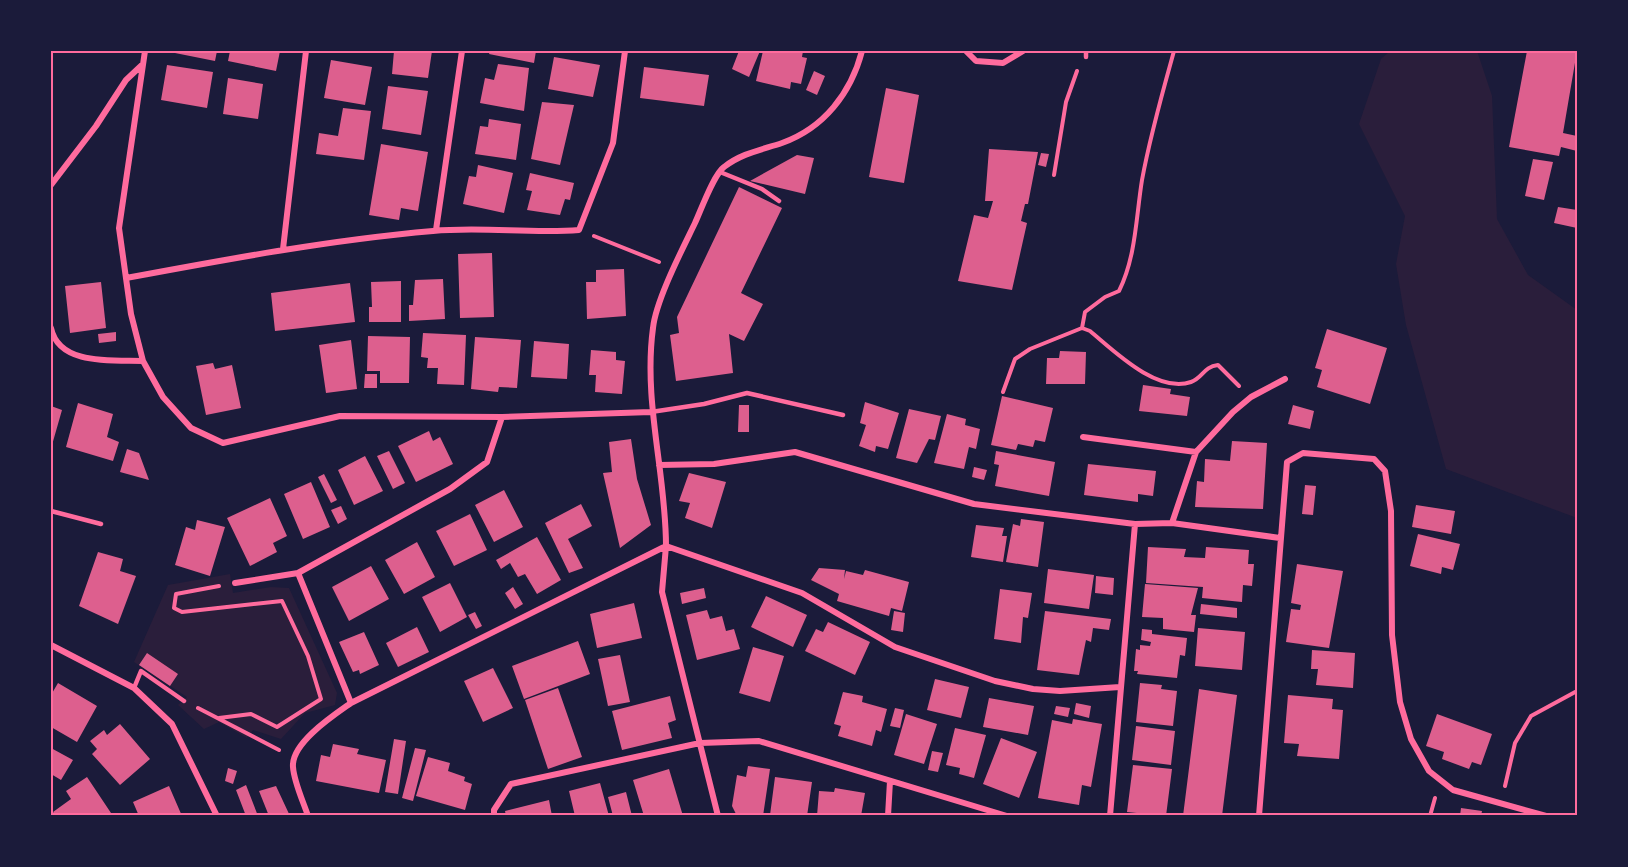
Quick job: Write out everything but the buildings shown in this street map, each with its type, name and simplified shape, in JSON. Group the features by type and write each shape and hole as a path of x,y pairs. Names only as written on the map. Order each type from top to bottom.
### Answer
{"street":[{"path":"146,51 119,228 131,314 143,361 163,397 191,428 222,443 340,416 502,417 651,412"},
{"path":"283,249 306,51"},
{"path":"436,230 462,51"},
{"path":"126,278 283,249 436,230 548,233 579,230 613,143 625,51"},
{"path":"718,816 662,592 666,512 651,412 653,327 674,268 720,172 749,152 783,143 820,123 856,75 862,51"},
{"path":"966,51 976,62 1003,63 1023,51"},
{"path":"51,185 96,126 126,80 144,64"},
{"path":"51,328 53,336 67,352 97,359 143,361"},
{"path":"1172,523 1196,452 1233,412 1251,397 1285,379"},
{"path":"235,583 298,573 450,489 487,462 502,417"},
{"path":"1083,437 1196,452"},
{"path":"659,465 714,464 795,452 974,504 1135,524 1172,523 1280,538"},
{"path":"1259,816 1287,462 1303,453 1374,459 1385,471 1390,511 1392,635 1401,702 1411,739 1428,771 1453,790 1546,816"},
{"path":"1110,816 1135,524"},
{"path":"308,816 292,767 294,756 318,726 351,703 666,546 802,593 895,647 984,677 1033,689 1060,692 1120,687"},
{"path":"298,573 351,703"},
{"path":"51,645 134,688 172,724 217,816"},
{"path":"494,816 494,810 511,784 700,743 759,741 1007,816"},
{"path":"888,816 890,781"}],"lane":[{"path":"720,172 762,189 779,201"},
{"path":"651,412 704,404 747,393 843,415"},
{"path":"51,511 101,524"},
{"path":"134,688 141,671 184,701"}],"path":[{"path":"1082,328 1085,312 1105,297 1119,291 1130,269 1134,227 1152,128 1174,51"},
{"path":"1054,175 1066,102 1086,54"},
{"path":"579,230 674,268"},
{"path":"1003,392 1015,359 1030,349 1082,328 1090,331 1139,373 1175,383 1192,382 1209,367 1218,365 1251,397"},
{"path":"219,718 251,714 277,727 321,699 308,656 282,601 182,612 174,608 176,594 235,583"},
{"path":"1502,802 1515,743 1531,716 1577,691"},
{"path":"184,701 283,752"},
{"path":"1430,816 1436,793"}],"shaded area":[{"path":"1390,51 1477,51 1492,96 1497,219 1528,275 1577,310 1577,518 1446,469 1406,325 1396,264 1405,216 1359,124 1381,59"},
{"path":"230,574 233,593 271,587 289,588 337,693 335,705 305,713 281,739 253,730 247,738 219,722 204,729 178,705 187,697 134,662 168,585"}]}
